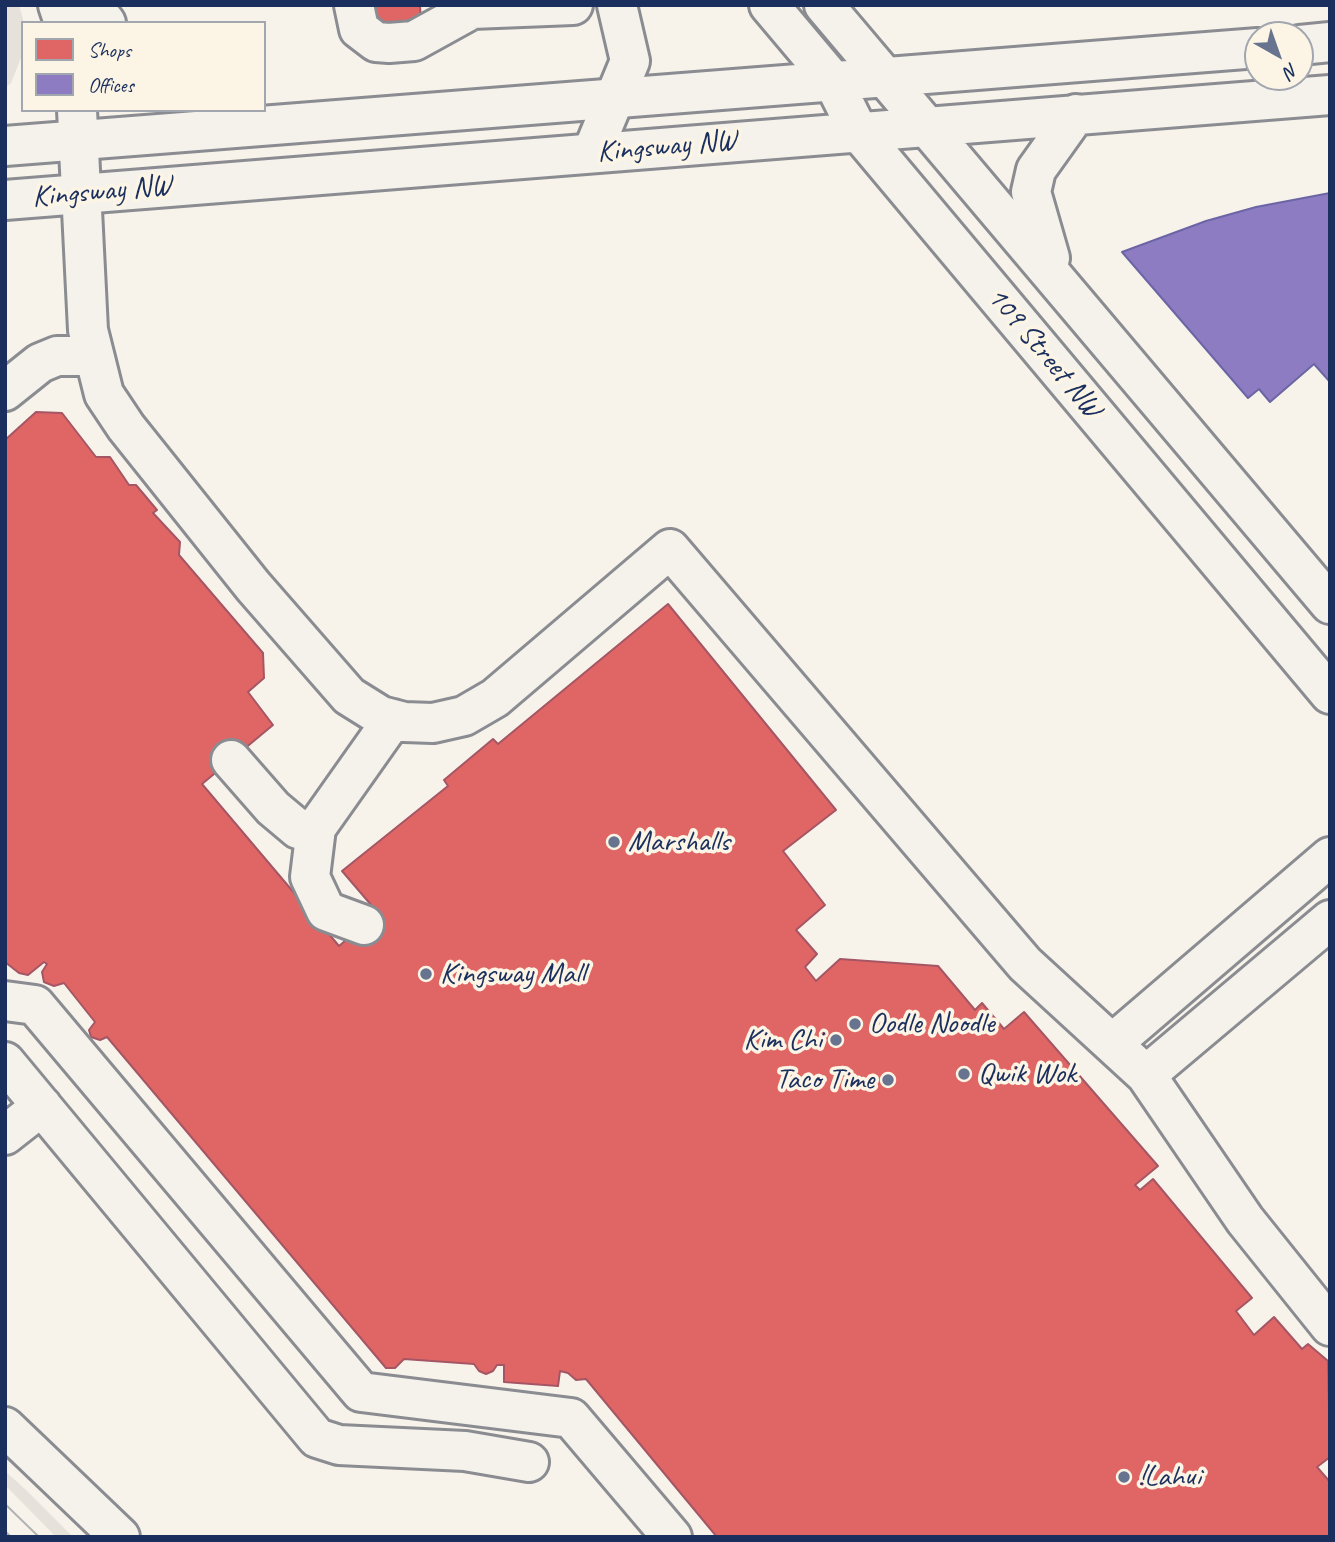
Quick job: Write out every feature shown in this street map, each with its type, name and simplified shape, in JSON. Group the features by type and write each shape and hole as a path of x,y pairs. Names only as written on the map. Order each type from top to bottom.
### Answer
{"main road":[{"path":"92,5 104,21"},
{"path":"354,5 359,29 376,42 389,43 414,41 472,7 573,5"},
{"path":"592,153 630,61 617,5"},
{"name":"109 Street NW","path":"769,5 833,81 858,131 1330,694"},
{"name":"109 Street NW","path":"824,5 1330,604"},
{"name":"Kingsway NW","path":"5,146 77,126 254,127 1244,49"},
{"name":"Kingsway NW","path":"5,200 1330,95"},
{"path":"210,112 254,127"},
{"path":"1058,279 1039,229 1031,192 1036,170 1076,114"},
{"path":"77,126 88,330 104,394 126,427 270,607 349,696 381,716 393,719 433,723 464,716 495,698 670,549 982,917 1025,964 1146,1075 1245,1220 1330,1326"},
{"path":"5,391 40,363 57,356 93,356"},
{"path":"364,925 326,911 310,877 316,828 393,719"},
{"path":"231,760 273,808 298,829 316,828"},
{"path":"1113,1043 1330,857"},
{"path":"1146,1075 1330,920"},
{"path":"5,1001 35,1005 361,1392 571,1418 671,1537"},
{"path":"5,1135 19,1087"},
{"path":"19,1087 317,1438 339,1445 465,1451 529,1462"},
{"path":"5,1427 120,1537"}],"shaded area":[{"path":"5,5 19,5 23,21 21,21 21,58 11,83 5,88"},
{"path":"5,1471 73,1537 56,1537 5,1485"}],"building: Shops":[{"path":"364,5 420,5 421,24 365,28"},
{"name":"Kingsway Mall","path":"36,412 62,413 96,457 110,457 129,485 136,485 157,510 153,513 180,542 179,555 263,653 264,678 248,692 273,725 202,784 339,946 378,913 342,871 448,786 444,780 493,739 498,744 668,604 836,810 783,851 825,905 796,930 817,954 805,967 816,981 840,959 938,966 975,1010 982,1003 1004,1029 1024,1012 1158,1166 1135,1185 1140,1190 1153,1179 1252,1298 1236,1311 1254,1335 1274,1317 1302,1349 1308,1344 1328,1361 1330,1457 1317,1467 1330,1482 1330,1537 717,1537 586,1379 576,1380 568,1373 560,1371 558,1386 504,1382 504,1365 497,1365 493,1371 486,1374 479,1371 474,1364 404,1359 395,1368 386,1368 107,1037 100,1040 91,1037 89,1030 95,1022 64,983 54,986 44,982 42,972 47,964 44,962 28,975 19,973 5,962 5,440"}],"building: Offices":[{"path":"1330,193 1330,382 1314,364 1270,402 1259,389 1248,398 1122,252 1206,221 1256,207"}],"tram line":[{"path":"5,1504 39,1537"},
{"path":"5,1531 11,1537"}],"place":[{"name":"Marshalls","path":"614,842"},
{"name":"Kingsway Mall","path":"426,974"},
{"name":"Oodle Noodle","path":"855,1024"},
{"name":"Kim Chi","path":"836,1040"},
{"name":"Qwik Wok","path":"964,1074"},
{"name":"Taco Time","path":"888,1080"},
{"name":"!Lahui","path":"1124,1477"}]}
